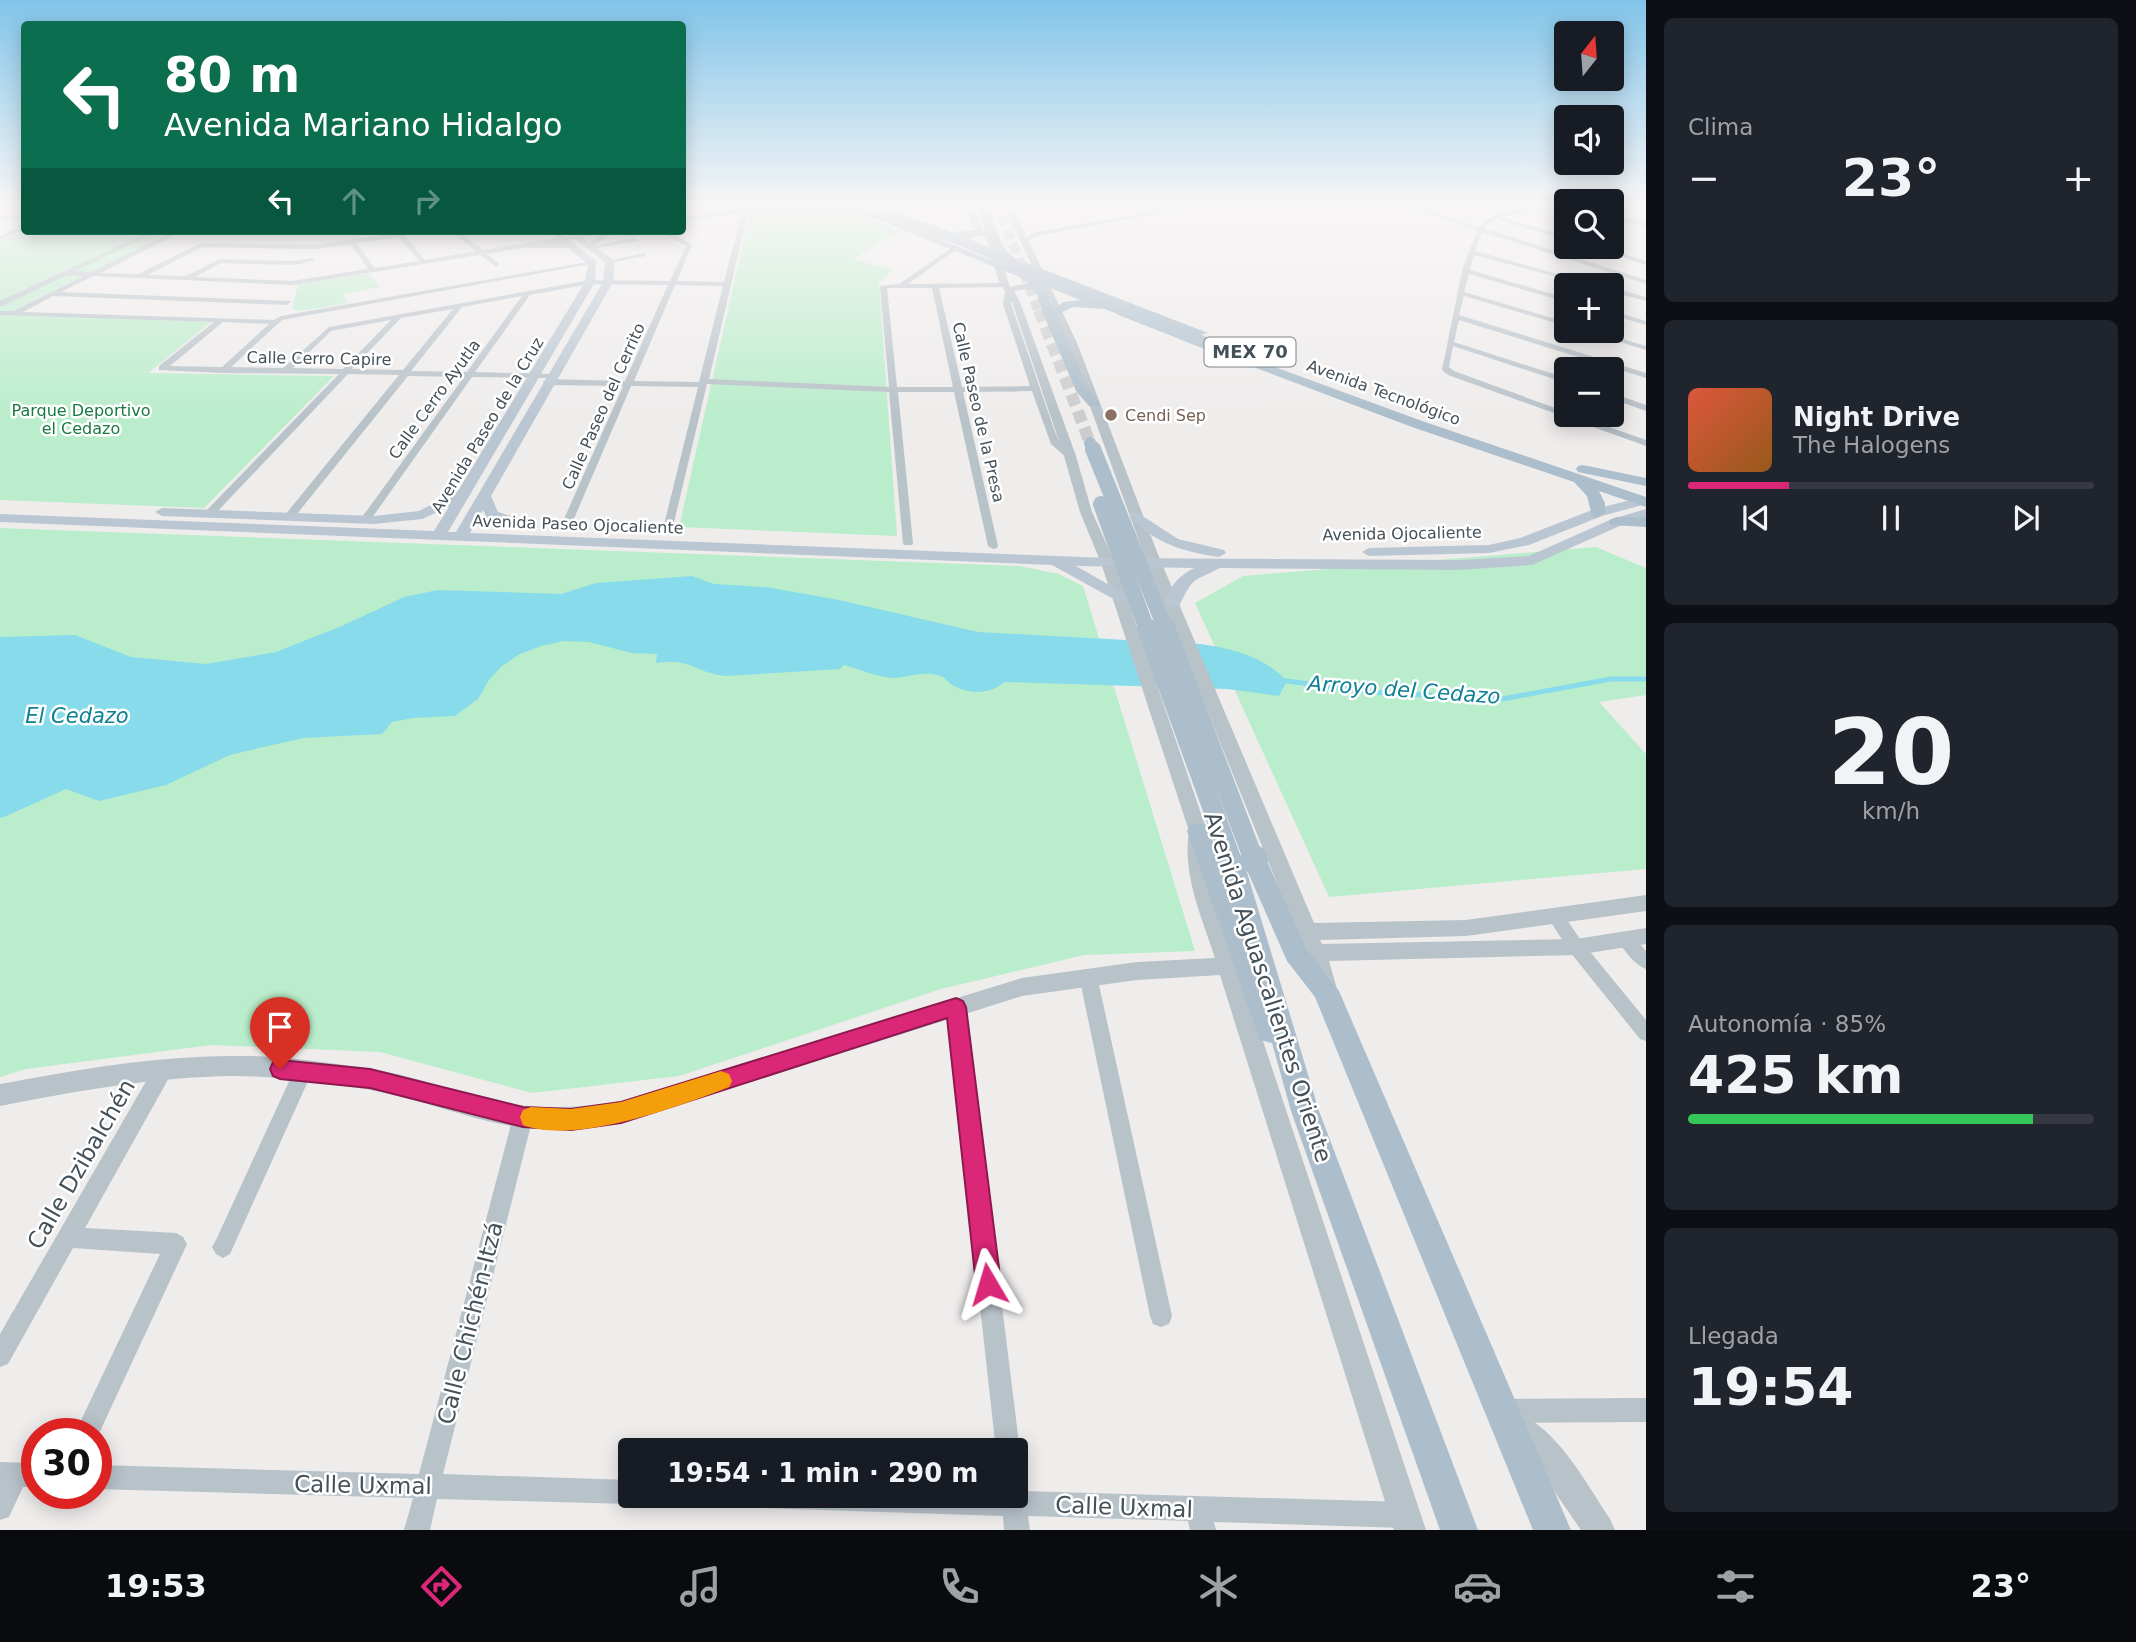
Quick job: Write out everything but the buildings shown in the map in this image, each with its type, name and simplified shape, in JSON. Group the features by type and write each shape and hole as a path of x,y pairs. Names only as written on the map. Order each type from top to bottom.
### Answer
{"main road":[{"name":"Avenida Paseo de la Cruz","path":"442,530 590,282 591,273"},
{"name":"Avenida Paseo de la Cruz","path":"463,530 608,282 609,273"},
{"path":"992,273 1006,287"},
{"path":"1021,273 1038,287 1082,391 1094,403"},
{"name":"Avenida Tecnológico","path":"1030,273 1102,306 1417,424 1579,474"},
{"path":"1034,273 1240,358"},
{"name":"Avenida Tecnológico","path":"1044,282 1342,387 1645,501"},
{"path":"1058,311 1071,304 1102,306"},
{"name":"Avenida Aguascalientes Oriente","path":"1079,448 1132,542 1243,860 1305,1111 1459,1530"},
{"path":"1579,474 1646,482"},
{"path":"1579,474 1599,503 1597,513"},
{"path":"369,520 422,515 464,493"},
{"path":"483,494 492,514 499,519 531,527"},
{"name":"Avenida Ojocaliente","path":"1153,558 1219,553 1489,549 1524,542 1597,513 1645,501"},
{"name":"Avenida Ojocaliente","path":"1153,558 1232,563 1499,564 1532,560 1552,553 1617,522 1645,501"},
{"name":"Avenida Paseo Ojocaliente","path":"0,507 369,520 442,530"},
{"name":"Avenida Paseo Ojocaliente","path":"0,519 442,530 565,528 993,546 1106,557"},
{"path":"1138,522 1167,540 1219,553"},
{"path":"1617,522 1646,522"},
{"name":"Avenida Paseo Ojocaliente","path":"463,530 1027,559 1153,558"},
{"path":"1027,559 1071,569 1121,603"},
{"path":"1175,607 1177,589 1188,578 1202,570 1232,563"},
{"path":"1198,831 1267,1026 1305,1111"},
{"name":"Avenida Aguascalientes Oriente","path":"1243,860 1301,943 1326,991 1552,1530"}],"street":[{"path":"0,304 65,273"},
{"path":"69,273 292,283 351,273"},
{"path":"15,312 93,273"},
{"path":"137,278 146,273"},
{"path":"186,279 197,273"},
{"path":"0,313 220,321 279,320 533,273"},
{"name":"Calle Paseo del Cerrito","path":"565,528 676,273"},
{"path":"667,533 730,273"},
{"path":"902,285 920,273"},
{"name":"Avenida Aguascalientes Oriente","path":"1002,273 1007,303 1052,438 1079,448"},
{"name":"Avenida Aguascalientes Oriente","path":"1040,273 1058,311 1138,522 1211,697 1301,943"},
{"path":"1465,273 1445,371 1554,410"},
{"path":"1473,273 1554,297"},
{"path":"1619,273 1646,282"},
{"path":"284,372 329,329 590,282 727,284"},
{"path":"908,543 883,286 1006,287 1031,286 1044,282"},
{"path":"222,371 279,320 288,303 292,283"},
{"name":"Calle Paseo de la Presa","path":"935,285 993,546"},
{"name":"Avenida Aguascalientes Oriente","path":"1006,287 1016,302 1079,448 1086,512 1106,557 1198,831 1195,863 1407,1522"},
{"path":"448,288 463,306"},
{"path":"1462,293 1554,320"},
{"path":"1624,293 1646,299"},
{"path":"50,294 288,303"},
{"name":"Calle Cerro Ayutla","path":"369,520 527,294"},
{"path":"289,517 463,306"},
{"path":"210,513 398,317"},
{"path":"1457,317 1646,376"},
{"path":"1624,317 1646,323"},
{"name":"Calle Cerro Capire","path":"220,321 162,368 534,375 549,379 628,384 703,383 894,390 1035,388"},
{"path":"1624,341 1646,348"},
{"path":"1451,343 1554,377"},
{"path":"1624,401 1646,408"},
{"path":"1601,427 1646,443"},
{"path":"1086,512 1098,524 1114,531 1130,533 1138,522"},
{"path":"1121,603 1145,596 1165,601 1175,607"},
{"path":"1301,943 1466,928 1646,903"},
{"path":"1555,916 1576,947 1646,1033"},
{"path":"1301,943 1576,947 1636,938 1646,962"},
{"path":"1,1096 78,1080 163,1070 233,1066 304,1070 383,1082 523,1117 571,1119 621,1112 1022,988 1088,976 1230,966"},
{"path":"1088,976 1161,1316"},
{"path":"956,1007 1006,1438"},
{"name":"Calle Dzibalchén","path":"0,1356 163,1070"},
{"path":"223,1247 304,1070"},
{"name":"Calle Chichén-Itzá","path":"417,1530 523,1117"},
{"path":"68,1237 176,1244 94,1418"},
{"path":"1504,1415 1646,1410"},
{"name":"Avenida Aguascalientes Oriente","path":"1504,1415 1527,1434 1599,1530"},
{"path":"0,1508 18,1475"},
{"name":"Calle Uxmal","path":"112,1477 618,1492"},
{"name":"Calle Uxmal","path":"1028,1502 1200,1520 1407,1522"},
{"path":"1015,1508 1017,1530"}],"green space":[{"name":"Parque Deportivo el Cedazo","path":"0,273 88,273 6,314 211,322 148,373 334,376 204,508 0,500"},
{"path":"736,273 889,273 879,283 897,536 679,527"},
{"path":"368,274 380,287 343,294 347,303 303,311 292,309 298,284"},
{"path":"0,528 1019,566 1059,574 1083,586 1195,951 1084,955 941,989 679,1076 532,1093 380,1052 211,1045 26,1069 0,1077"},
{"path":"1596,547 1646,568 1646,695 1599,702 1646,754 1646,869 1329,897 1195,603 1243,576"}],"water":[{"name":"El Cedazo","path":"692,576 714,584 766,587 839,600 978,632 1213,646 1258,660 1287,681 1279,696 1227,689 1005,682 987,691 974,692 954,686 935,674 892,678 844,665 840,669 726,676 677,662 656,663 657,654 632,653 589,642 564,641 520,654 502,666 489,680 478,699 455,716 392,722 382,734 304,738 263,747 230,755 166,785 99,801 66,789 0,817 0,637 75,635 131,657 206,664 276,652 404,597 438,590 561,594 596,583"}],"waterway":[{"name":"Arroyo del Cedazo","path":"1287,681 1370,692 1502,699 1611,679 1646,679"}],"tunnel":[{"path":"1024,273 1039,312"},
{"path":"1039,310 1090,443"}],"slow traffic":[{"path":"531,1117 571,1119 621,1112 721,1081"}],"place":[{"name":"Cendi Sep","path":"1111,415"}],"route":[{"path":"280,1069 370,1079 445,1095 523,1117 571,1119 621,1112 956,1007 988,1284"}]}
